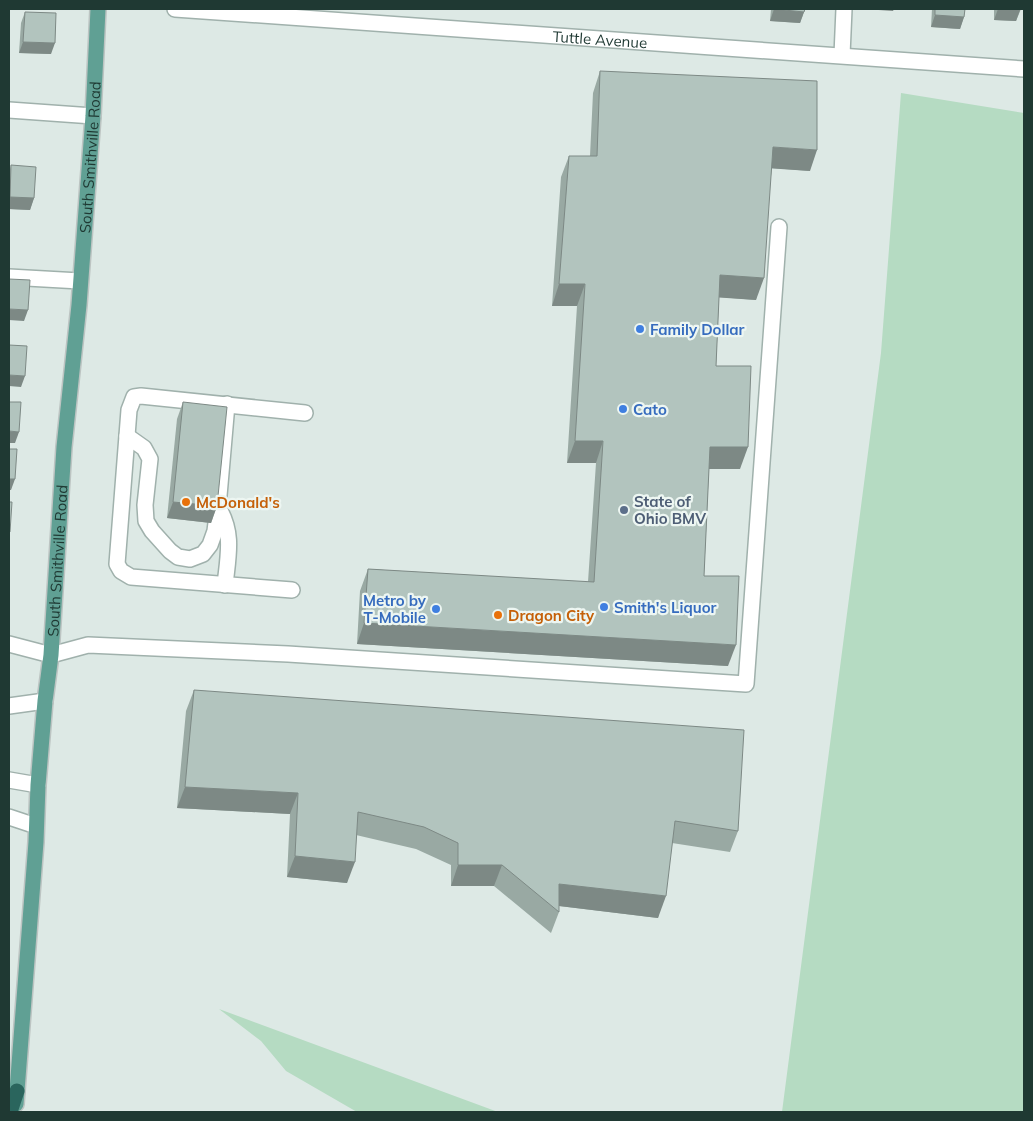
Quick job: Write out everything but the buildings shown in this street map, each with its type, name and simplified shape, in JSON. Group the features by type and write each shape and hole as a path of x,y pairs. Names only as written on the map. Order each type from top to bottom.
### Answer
{"highway":[{"path":"10,1112 13,1090"}],"main road":[{"name":"South Smithville Road","path":"15,1112 13,1090 36,842 38,785 45,701 51,655 64,447 93,116 98,9"}],"street":[{"name":"Tuttle Avenue","path":"175,9 260,12 1024,68"},
{"path":"842,56 844,9"},
{"path":"9,110 93,116"},
{"path":"9,644 51,655 88,645 288,654 746,684 779,228"},
{"path":"9,277 80,281"},
{"path":"292,590 131,577 120,572 117,564 129,410 130,402 134,397 141,396 306,413"},
{"path":"127,436 144,448 150,460 145,505 146,521 152,531 170,551 178,557 190,559 204,554 210,545 215,531 228,404"},
{"path":"218,507 226,519 228,527 225,585"},
{"path":"9,706 45,701"},
{"path":"9,780 38,785"},
{"path":"9,817 36,826"}],"green space":[{"path":"901,93 1024,113 1024,1112 782,1112 881,353"},
{"path":"219,1009 498,1112 357,1112 286,1071 261,1041"}],"place":[{"name":"Family Dollar","path":"640,329"},
{"name":"Cato","path":"623,409"},
{"name":"McDonald's","path":"186,502"},
{"name":"State of Ohio BMV","path":"624,510"},
{"name":"Smith's Liquor","path":"604,607"},
{"name":"Metro by T-Mobile","path":"436,609"},
{"name":"Dragon City","path":"498,615"}]}
